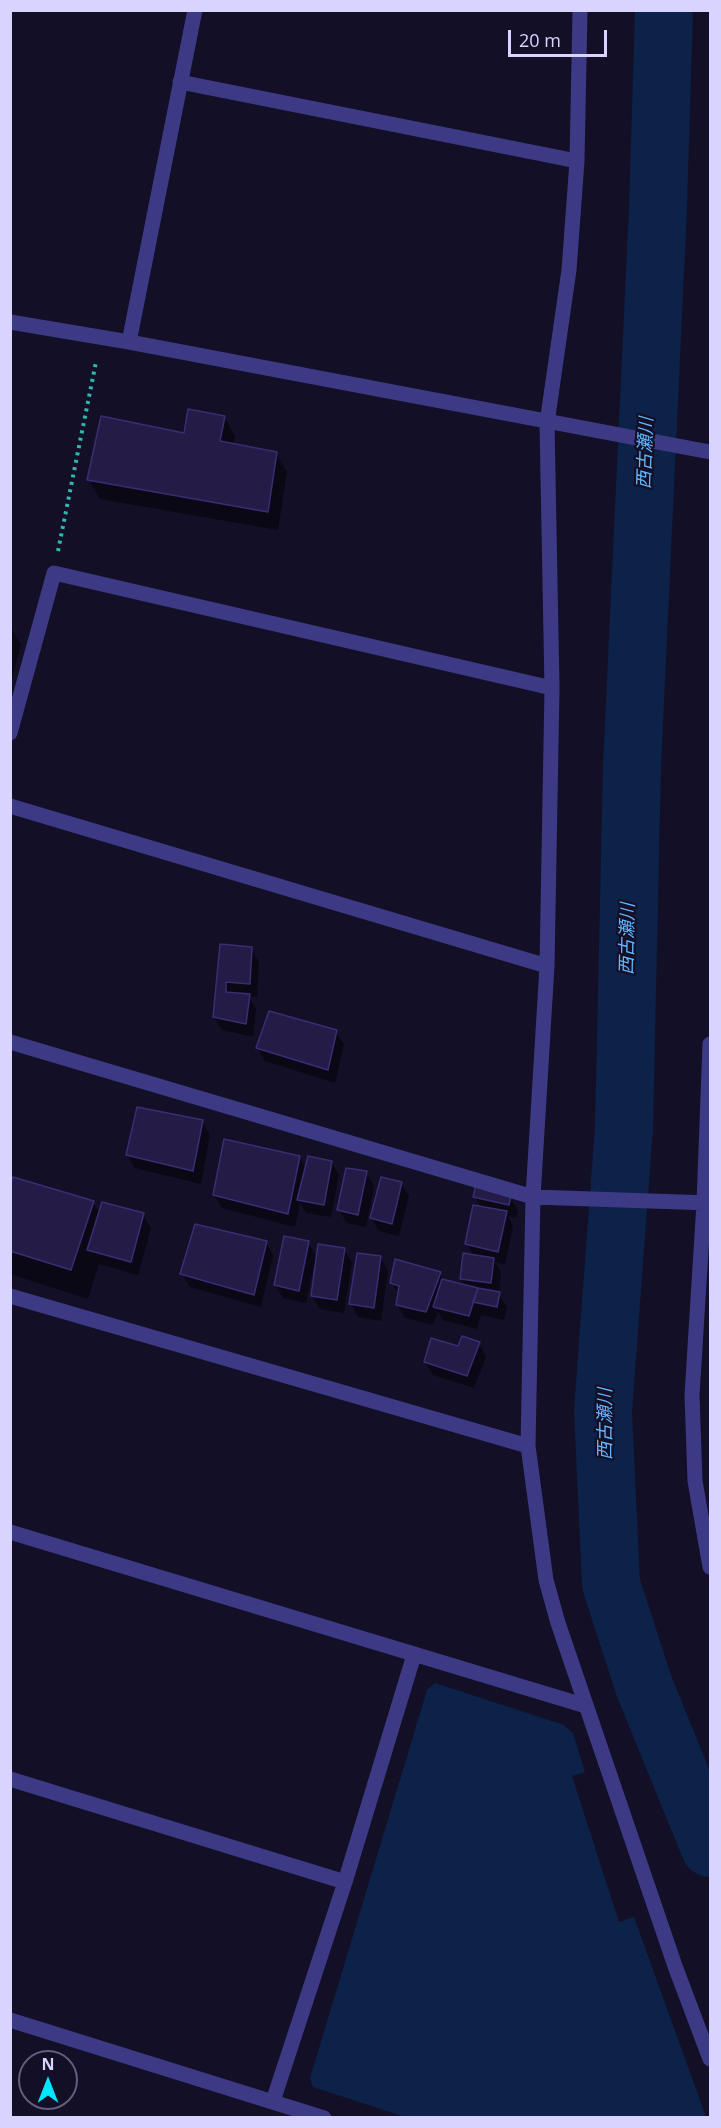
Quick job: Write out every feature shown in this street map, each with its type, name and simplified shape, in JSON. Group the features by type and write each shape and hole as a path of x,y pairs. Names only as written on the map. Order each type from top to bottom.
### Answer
{"street":[{"path":"129,342 195,10"},
{"path":"580,10 577,161 569,270 547,423 552,688 547,966 533,1197 528,1446 546,1580 558,1623 675,1966 711,2060"},
{"path":"180,82 577,161"},
{"path":"10,322 129,342 711,453"},
{"path":"10,734 54,573 552,688"},
{"path":"10,806 547,966"},
{"path":"10,1042 533,1197 707,1203"},
{"path":"711,1044 707,1203 692,1395 695,1481 711,1567"},
{"path":"10,1296 528,1446"},
{"path":"10,1532 586,1706"},
{"path":"273,2101 345,1882 414,1654"},
{"path":"10,1779 345,1882"},
{"path":"10,2020 324,2118"}],"path":[{"path":"54,573 100,337"}],"water":[{"path":"435,1683 564,1725 573,1733 585,1772 572,1776 619,1922 634,1917 706,2117 405,2117 313,2087 310,2078 427,1690"}],"building":[{"path":"188,409 225,416 220,441 277,452 268,512 87,480 101,416 184,433"},
{"path":"220,944 252,947 250,984 226,982 226,992 250,994 246,1024 213,1017"},
{"path":"269,1011 337,1030 328,1070 256,1048"},
{"path":"137,1107 203,1120 193,1171 126,1155"},
{"path":"224,1139 300,1156 288,1214 213,1195"},
{"path":"308,1156 332,1161 324,1205 297,1200"},
{"path":"346,1168 367,1171 358,1215 337,1210"},
{"path":"13,1177 94,1201 71,1270 10,1251 10,1185"},
{"path":"381,1177 402,1182 392,1224 370,1218"},
{"path":"476,1185 511,1196 509,1205 473,1197"},
{"path":"102,1202 144,1213 131,1262 87,1250"},
{"path":"473,1205 507,1211 498,1252 465,1244"},
{"path":"195,1224 267,1241 254,1295 180,1274"},
{"path":"284,1236 309,1241 299,1291 274,1285"},
{"path":"318,1244 345,1248 337,1300 311,1296"},
{"path":"357,1253 381,1256 374,1308 349,1304"},
{"path":"463,1253 494,1258 491,1283 460,1279"},
{"path":"395,1259 441,1272 426,1312 396,1305 399,1286 390,1283"},
{"path":"442,1279 478,1288 469,1316 433,1307"},
{"path":"478,1288 500,1292 497,1307 473,1302"},
{"path":"462,1336 480,1342 467,1376 424,1362 431,1338 458,1346"}],"waterway":[{"name":"西古瀬川","path":"664,10 658,207 632,766 624,1127 603,1411 611,1584 644,1686 710,1848"}]}
